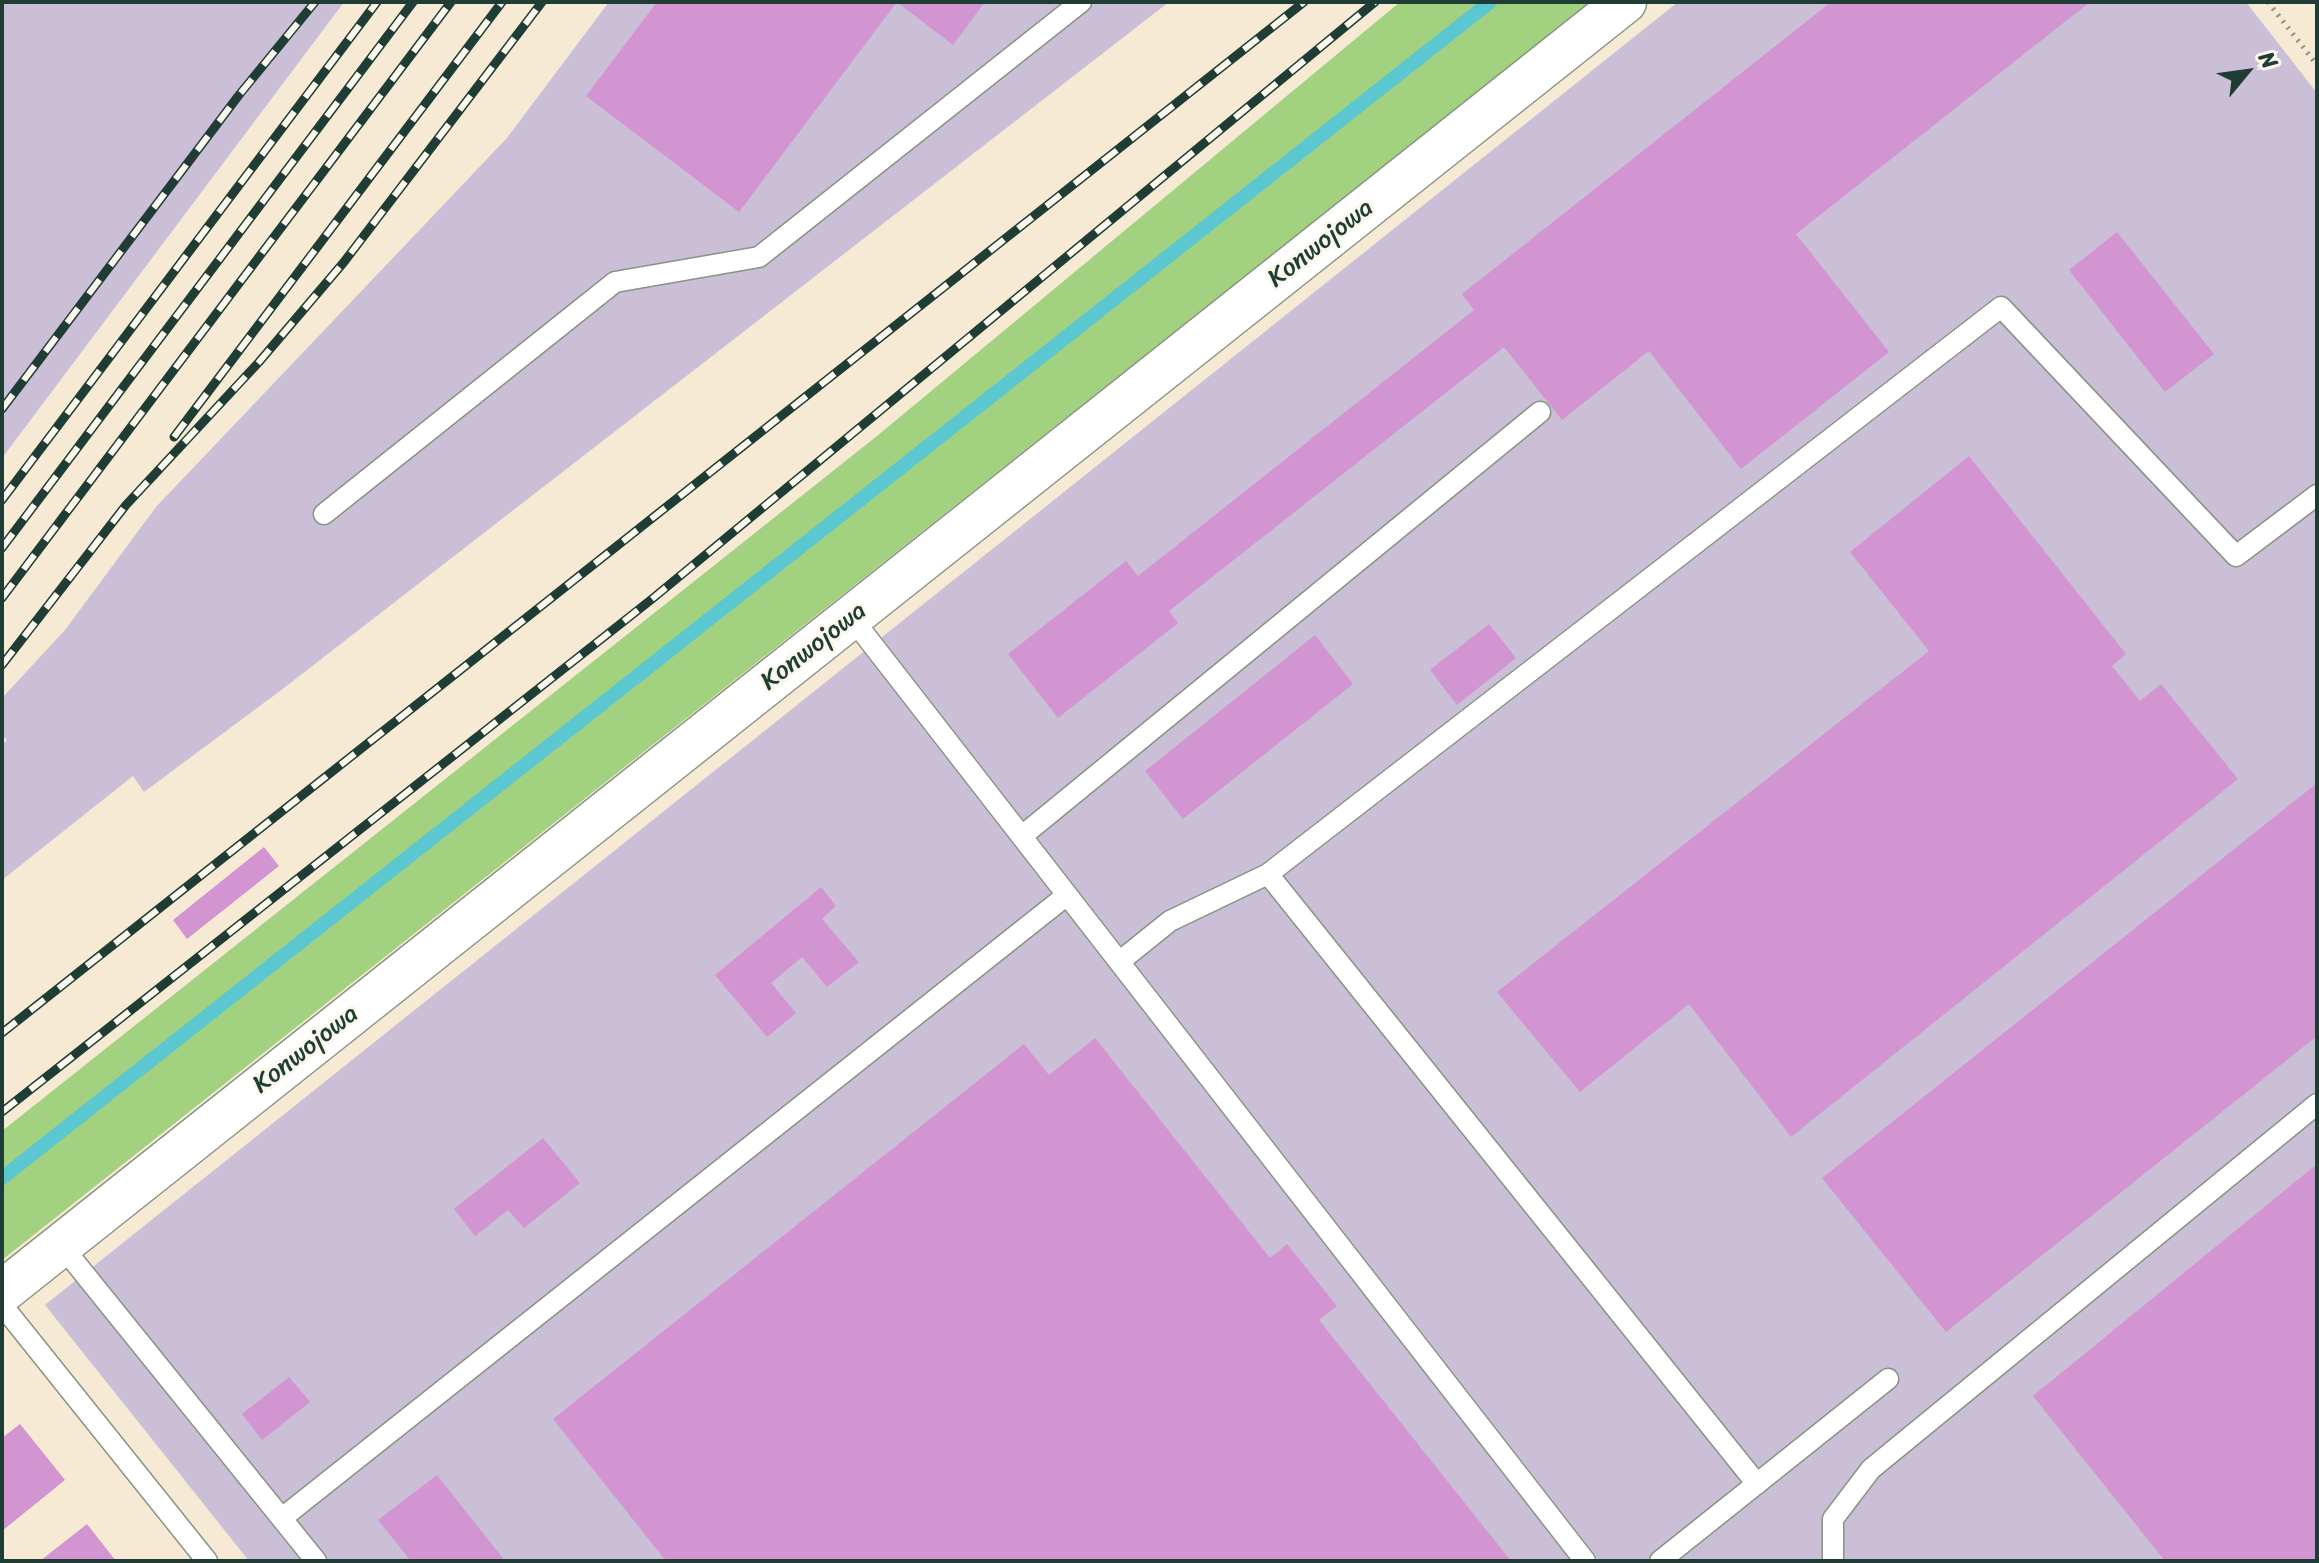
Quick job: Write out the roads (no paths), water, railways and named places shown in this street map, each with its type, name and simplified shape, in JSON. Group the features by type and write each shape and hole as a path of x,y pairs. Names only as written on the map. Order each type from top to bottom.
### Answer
{"street":[{"name":"Konwojowa","path":"2,1292 1625,2"}],"lane":[{"path":"324,514 615,282 759,257 1081,2"},
{"path":"1119,962 1170,921 1268,874 2001,307 2236,556 2317,495"},
{"path":"1022,836 1540,412"},
{"path":"851,617 1585,1561"},
{"path":"1268,874 1757,1484"},
{"path":"282,1518 1067,895"},
{"path":"1833,1561 1833,1519 1871,1469 2317,1104"},
{"path":"61,1245 316,1561"},
{"path":"2,1305 207,1561"},
{"path":"1660,1561 1888,1379"}],"waterway":[{"path":"2,1178 1490,2"}],"railway":[{"path":"2,409 239,95 315,2"},
{"path":"2,500 377,2"},
{"path":"2,548 413,2"},
{"path":"2,598 451,2"},
{"path":"174,437 502,2"},
{"path":"2,665 126,505 259,362 344,262 542,2"},
{"path":"2,1033 1304,2"},
{"path":"2,1112 652,599 1375,2"}]}
